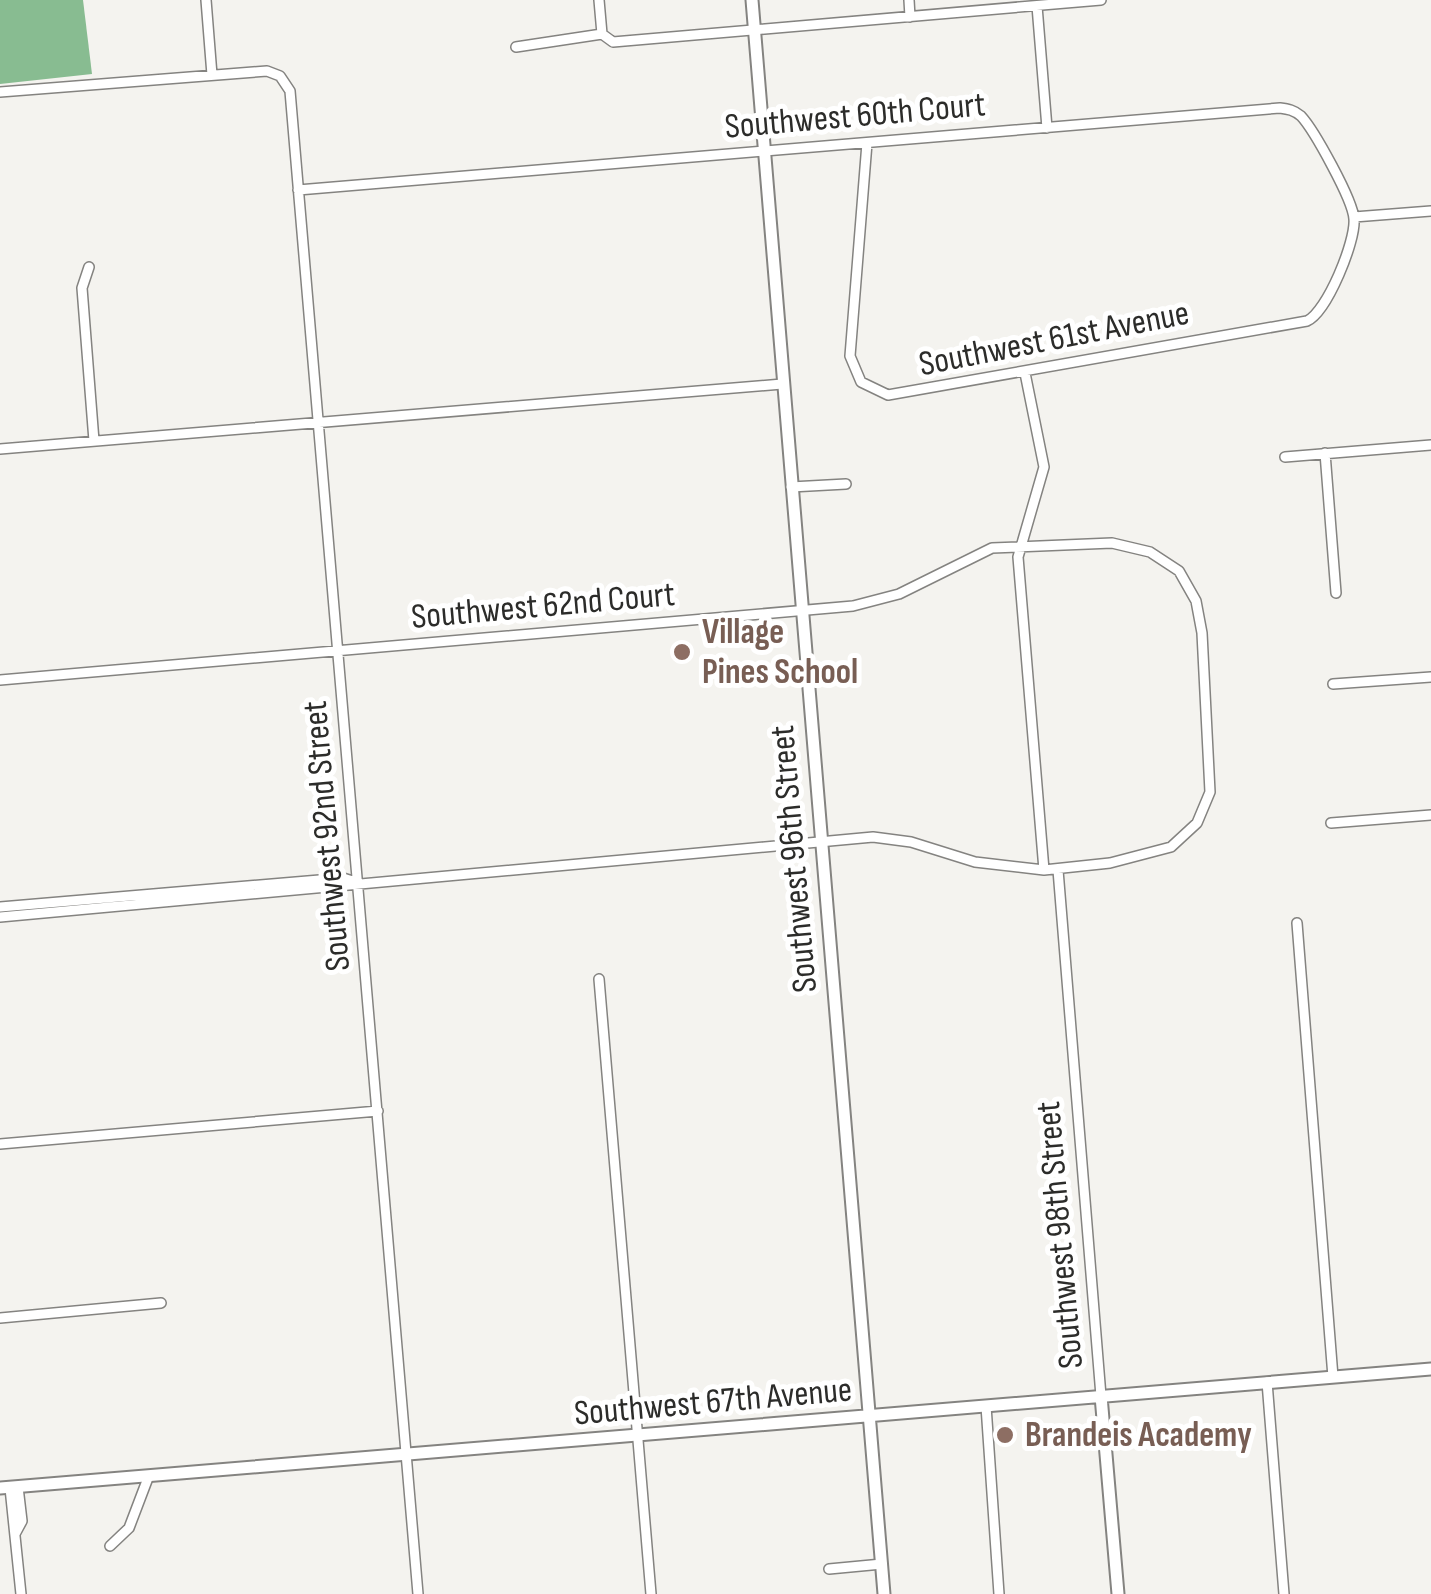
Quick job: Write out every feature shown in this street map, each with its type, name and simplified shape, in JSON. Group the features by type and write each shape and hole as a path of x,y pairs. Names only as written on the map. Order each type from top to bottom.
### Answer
{"street":[{"path":"0,92 212,75 206,0"},
{"path":"599,0 604,36"},
{"name":"Southwest 96th Street","path":"752,0 884,1594"},
{"path":"909,0 910,17"},
{"path":"516,47 604,36 613,42 1101,0"},
{"path":"1036,6 1046,128"},
{"name":"Southwest 92nd Street","path":"212,75 267,71 280,76 290,91 418,1594"},
{"name":"Southwest 60th Court","path":"298,190 1292,110 1305,122 1354,218"},
{"name":"Southwest 61st Avenue","path":"867,143 850,348 857,376 874,390 895,395 1312,318 1332,290 1354,218"},
{"path":"1354,218 1431,210"},
{"path":"88,267 82,288 94,441"},
{"path":"1026,373 1044,473 1020,544 1044,870"},
{"path":"0,449 782,384"},
{"path":"1284,457 1431,444"},
{"path":"1325,454 1336,593"},
{"path":"792,487 846,484"},
{"name":"Southwest 62nd Court","path":"0,680 801,612 890,597 966,557 1020,544 1128,545 1166,560 1187,580 1202,632 1211,778 1202,815 1185,836 1164,850 1058,870"},
{"path":"1333,684 1431,677"},
{"path":"1331,823 1431,815"},
{"path":"0,908 86,905 890,838 975,862 1058,870"},
{"name":"Southwest 98th Street","path":"1058,870 1118,1594"},
{"path":"0,917 86,905"},
{"path":"1298,923 1333,1377"},
{"path":"600,979 651,1594"},
{"path":"0,1144 378,1111"},
{"path":"0,1318 160,1303"},
{"name":"Southwest 67th Avenue","path":"9,1488 1431,1368"},
{"path":"1267,1382 1284,1594"},
{"path":"986,1406 999,1594"},
{"path":"110,1546 129,1528 148,1478"},
{"path":"9,1488 22,1521 16,1534 22,1594"},
{"path":"829,1570 882,1564"}],"green space":[{"path":"0,0 83,0 92,74 0,84"}],"place":[{"name":"Village Pines School","path":"682,652"},
{"name":"Brandeis Academy","path":"1005,1435"}]}
